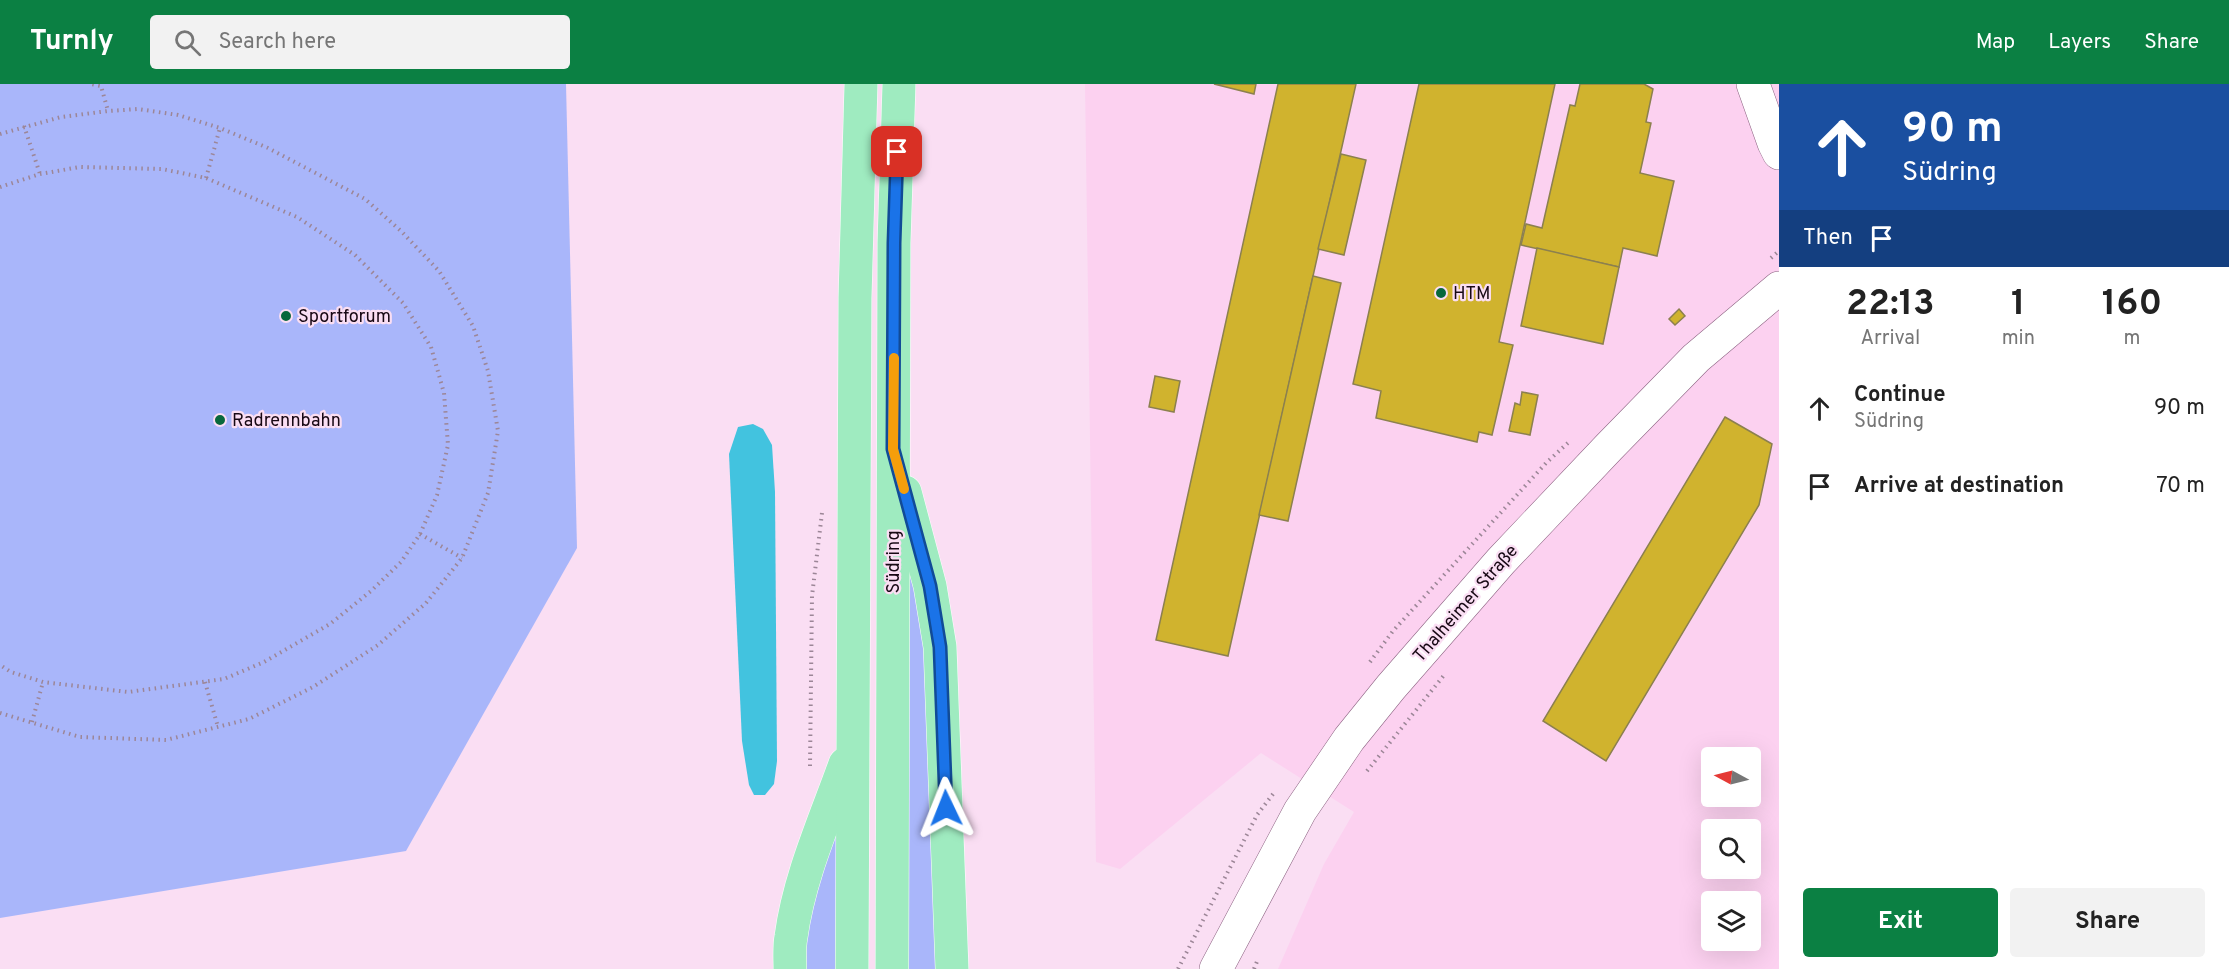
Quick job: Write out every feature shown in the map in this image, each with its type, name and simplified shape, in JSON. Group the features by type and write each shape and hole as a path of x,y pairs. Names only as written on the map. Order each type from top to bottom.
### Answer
{"main road":[{"path":"852,969 855,298 861,84"},
{"name":"Südring","path":"892,969 894,243 899,84"},
{"path":"893,449 930,586 940,647 952,969"},
{"path":"790,969 790,938 800,893 853,743"}],"street":[{"path":"1753,84 1779,153"},
{"name":"Thalheimer Straße","path":"1216,969 1300,811 1349,739 1391,687 1501,561 1616,440 1696,358 1779,288"}],"path":[{"path":"91,84 101,86 108,111"},
{"path":"0,134 61,117 108,111 138,109 178,115 220,128 305,166 365,199 401,231 440,271 473,326 489,371 498,431 488,493 462,558 426,603 378,645 313,687 249,719 166,740 80,737 0,713"},
{"path":"24,126 40,174"},
{"path":"206,178 220,128"},
{"path":"0,187 40,174 80,167 162,169 206,178 297,217 355,255 403,303 431,347 444,393 448,445 437,495 420,534 400,562 371,591 330,624 264,662 224,679 128,692 43,682 11,672 0,665"},
{"path":"810,775 812,596 823,505"},
{"path":"420,534 462,558"},
{"path":"1362,777 1450,669"},
{"path":"32,722 43,682"},
{"path":"205,682 218,727"},
{"path":"1254,969 1262,950"}],"shaded area":[{"name":"Sportforum","path":"0,84 566,84 577,548 406,851 0,918"},
{"path":"1085,84 1779,84 1779,969 1278,969 1324,864 1354,812 1261,753 1120,869 1096,862"},
{"path":"753,424 763,429 772,445 775,492 777,761 774,784 765,795 754,795 749,785 742,741 729,454 738,427"},
{"path":"909,570 924,611 937,969 908,969"},
{"path":"838,816 838,969 798,969 801,929"}],"building":[{"path":"1214,84 1256,84 1254,94"},
{"path":"1278,84 1356,84 1228,656 1156,640"},
{"name":"HTM","path":"1419,84 1555,84 1499,342 1513,345 1492,435 1479,432 1477,442 1376,418 1381,391 1353,384"},
{"path":"1580,84 1644,84 1653,89 1646,122 1651,123 1640,173 1674,181 1657,256 1623,248 1619,267 1521,245 1526,224 1542,228 1570,105 1575,106"},
{"path":"1341,154 1366,160 1344,255 1318,249"},
{"path":"1537,248 1619,267 1603,344 1521,326"},
{"path":"1313,276 1341,283 1288,521 1259,515"},
{"path":"1679,309 1685,316 1675,325 1669,319"},
{"path":"1155,376 1180,381 1174,412 1149,407"},
{"path":"1522,392 1538,395 1530,435 1509,431 1515,403 1520,405"},
{"path":"1725,417 1772,444 1759,505 1606,761 1543,721"}],"slow traffic":[{"path":"894,358 893,449 904,489"}],"place":[{"name":"HTM","path":"1441,293"},
{"name":"Sportforum","path":"286,316"},
{"name":"Radrennbahn","path":"220,420"}],"route":[{"path":"897,152 893,449 930,586 940,647 946,808"}]}
